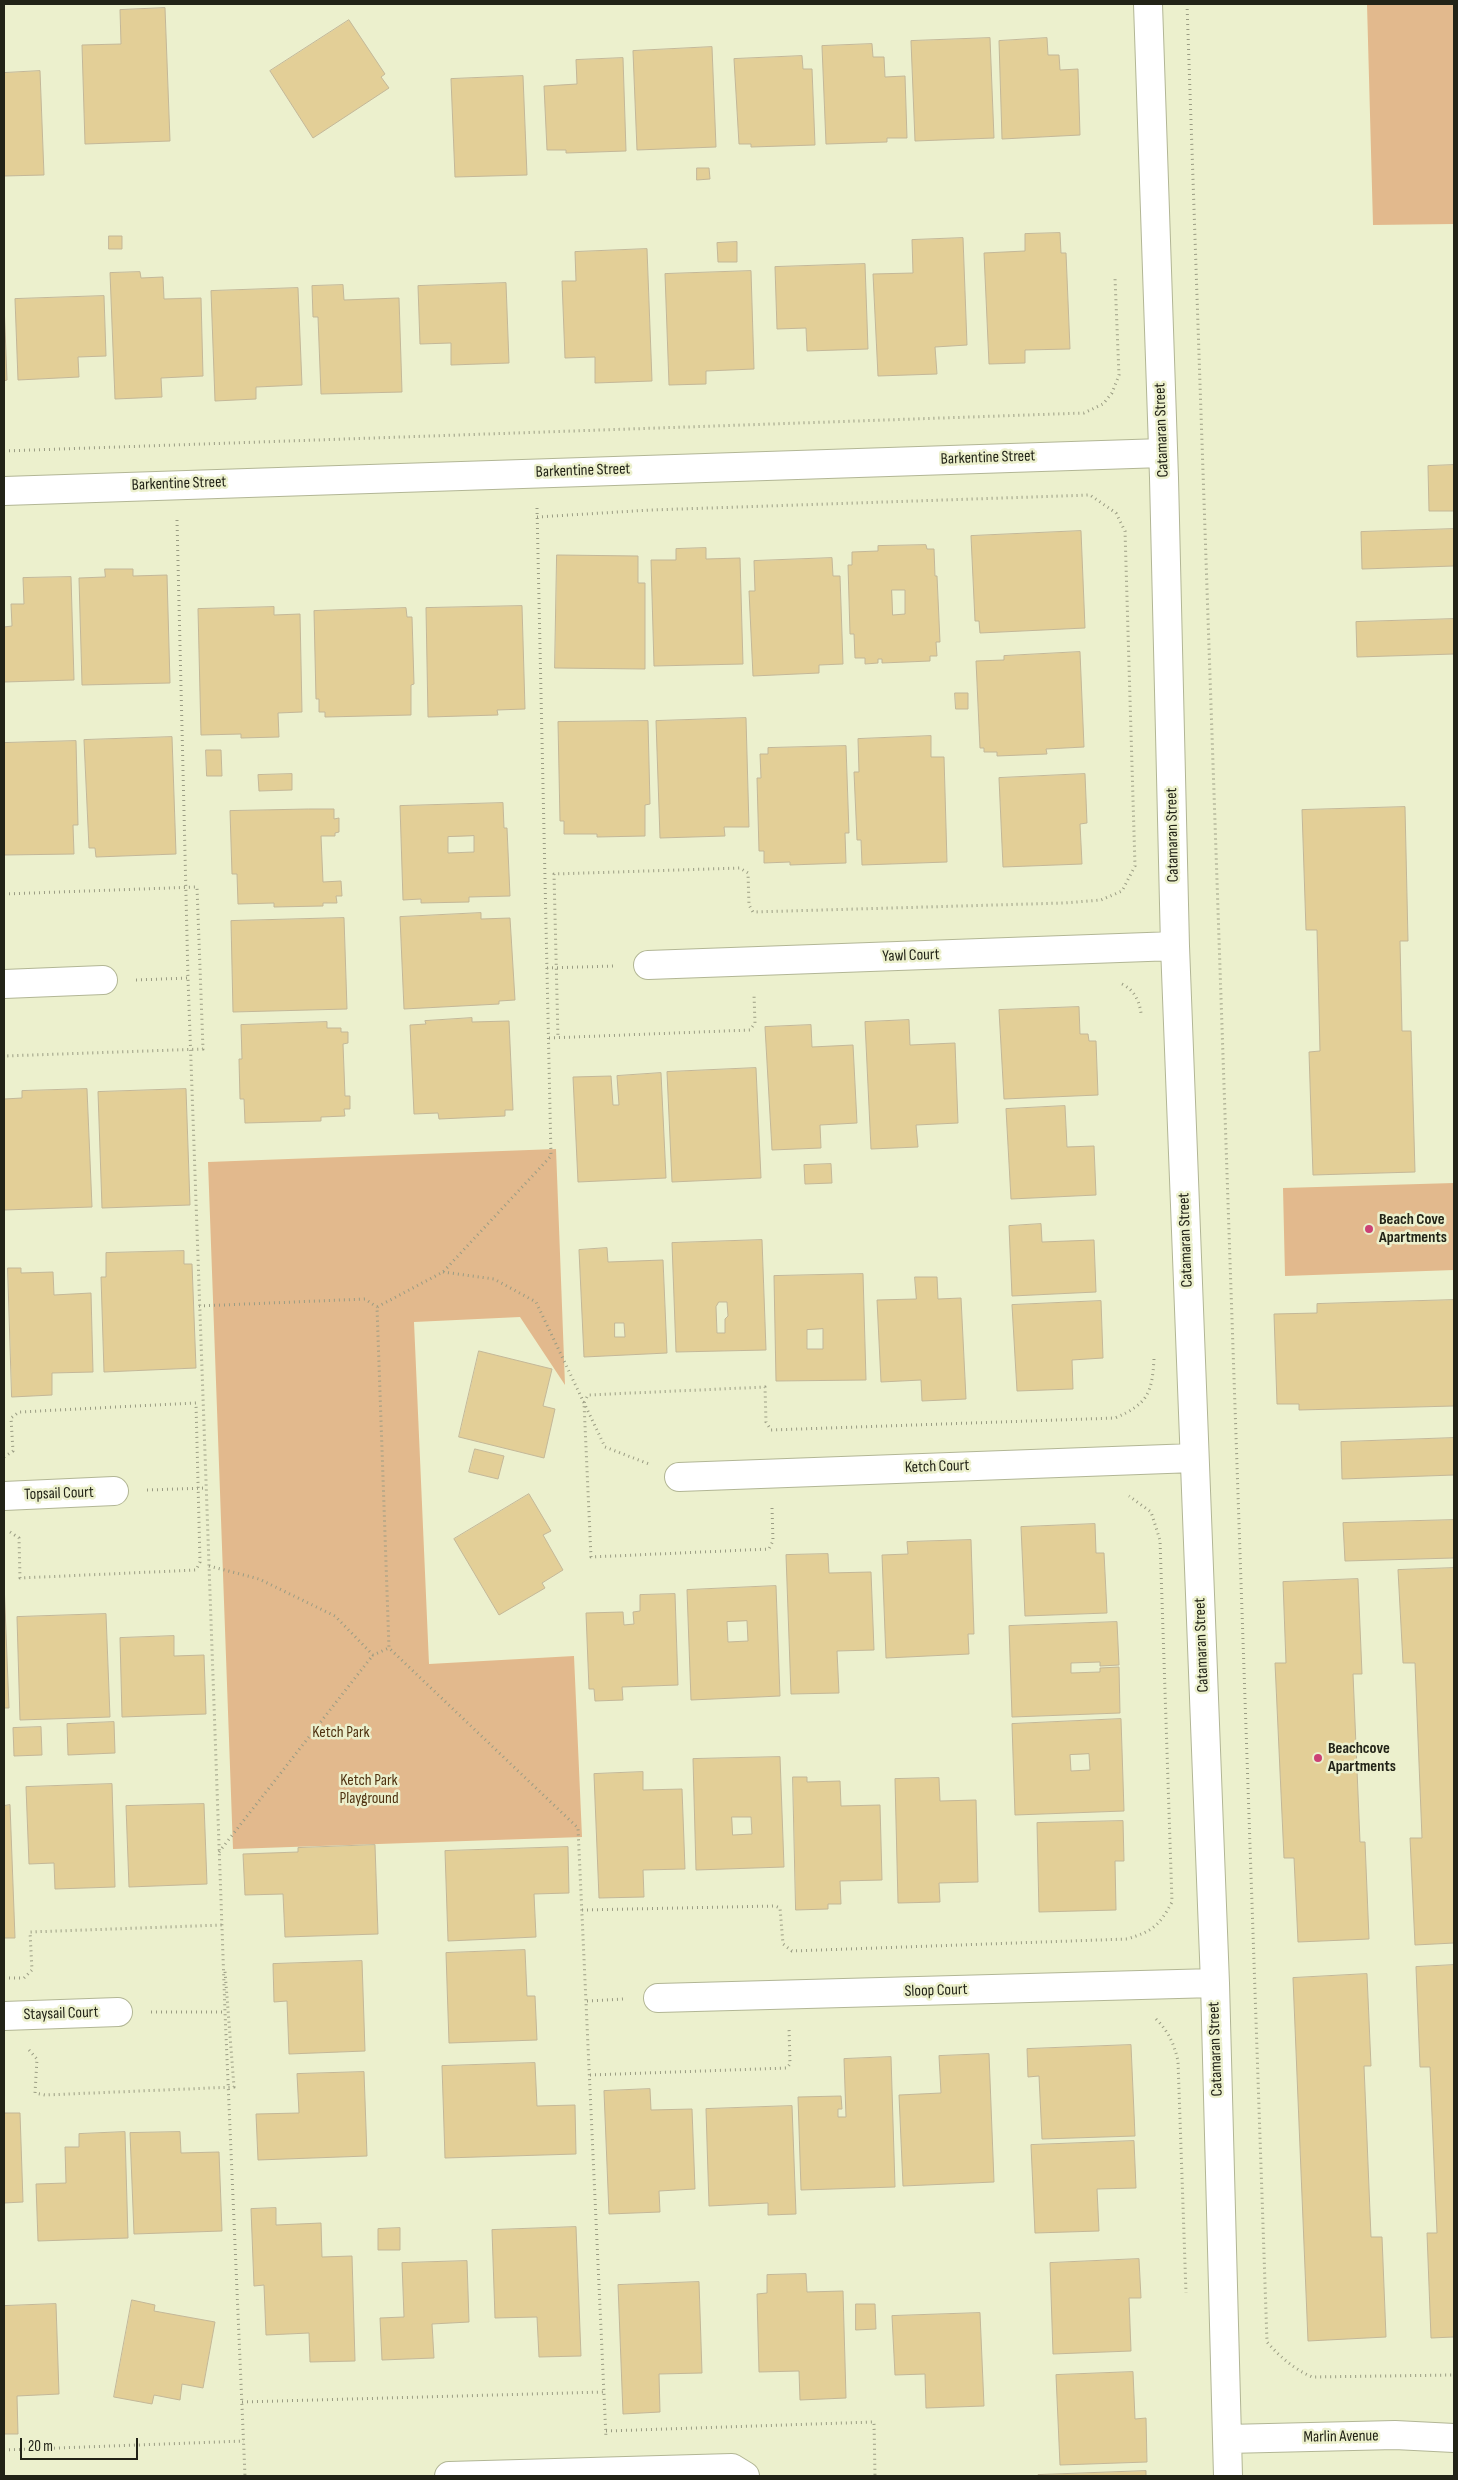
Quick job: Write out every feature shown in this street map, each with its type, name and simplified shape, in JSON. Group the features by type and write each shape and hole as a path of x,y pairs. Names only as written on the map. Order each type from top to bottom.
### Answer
{"street":[{"name":"Catamaran Street","path":"1148,4 1163,453 1175,946 1215,1983 1228,2476"},
{"name":"Barkentine Street","path":"4,491 536,472 1163,453"},
{"name":"Yawl Court","path":"648,966 1175,946"},
{"path":"4,984 103,980"},
{"name":"Ketch Court","path":"679,1477 1194,1458"},
{"name":"Topsail Court","path":"4,1496 114,1491"},
{"name":"Sloop Court","path":"658,1998 1215,1983"},
{"name":"Staysail Court","path":"4,2016 118,2012"},
{"name":"Marlin Avenue","path":"1227,2439 1395,2435 1454,2438"},
{"path":"449,2476 732,2468 745,2476"}],"path":[{"path":"1187,4 1267,2342 1280,2356 1301,2372 1312,2376 1454,2375"},
{"path":"4,450 1084,413 1104,404 1112,393 1119,375 1115,278"},
{"path":"377,1307 443,1272 551,1156 536,472"},
{"path":"176,484 188,978 199,1306 225,2012 245,2476"},
{"path":"537,517 651,510 1090,495 1116,512 1125,531 1135,866 1122,891 1101,900 1064,903 753,912 749,905 748,873 740,868 554,874 558,1038"},
{"path":"547,968 648,966"},
{"path":"103,980 188,978"},
{"path":"443,1272 494,1279 536,1302 605,1447 679,1477"},
{"path":"199,1306 365,1299 377,1307"},
{"path":"377,1307 389,1648 578,1828 608,2471"},
{"path":"114,1491 206,1488"},
{"path":"209,1566 259,1579 335,1616 372,1655"},
{"path":"219,1852 372,1655 389,1648"},
{"path":"118,2012 225,2012"},
{"path":"1152,2015 1166,2029 1173,2042 1178,2061 1186,2301"},
{"path":"590,2075 787,2068 790,2064 788,2026 793,2022"},
{"path":"242,2402 604,2392"},
{"path":"606,2431 874,2422 876,2476"},
{"path":"4,2450 244,2441"}],"green space":[{"path":"1367,4 1454,4 1454,224 1373,225"},
{"name":"Ketch Park","path":"556,1149 565,1385 520,1317 414,1322 429,1664 574,1656 582,1837 233,1849 208,1162"},
{"name":"Beach Cove Apartments","path":"1454,1183 1454,1270 1285,1276 1283,1188"}],"building":[{"path":"165,8 170,141 85,144 82,45 121,44 120,10"},
{"path":"349,20 385,74 381,77 389,88 313,138 270,71"},
{"path":"990,38 994,138 915,141 911,41"},
{"path":"1047,38 1048,55 1059,55 1060,70 1078,69 1080,135 1002,139 999,41"},
{"path":"872,44 873,57 884,57 885,77 905,76 907,138 887,138 887,142 826,144 822,46"},
{"path":"712,47 716,147 637,150 633,51"},
{"path":"802,56 803,69 812,69 815,145 751,147 751,144 739,144 734,59"},
{"path":"623,58 626,151 566,153 566,150 547,150 544,86 577,84 576,60"},
{"path":"40,71 44,175 4,176 4,73"},
{"path":"523,76 527,175 455,177 451,79"},
{"path":"697,168 709,168 710,179 697,180"},
{"path":"1060,233 1061,253 1066,253 1070,349 1025,350 1025,363 989,364 984,253 1025,251 1025,234"},
{"path":"109,236 122,236 122,249 109,249"},
{"path":"963,238 967,345 935,347 937,374 878,376 873,274 913,273 912,240"},
{"path":"737,242 737,262 718,262 717,243"},
{"path":"647,249 652,381 595,383 595,357 565,358 562,281 576,281 575,252"},
{"path":"865,264 868,349 807,351 806,328 777,329 775,267"},
{"path":"751,271 754,369 706,371 706,384 669,385 665,274"},
{"path":"140,272 141,278 163,277 164,299 201,298 203,376 161,378 162,397 115,399 110,273"},
{"path":"506,283 509,363 451,365 451,343 420,344 418,286"},
{"path":"343,285 344,300 399,298 402,392 321,394 318,317 313,317 312,286"},
{"path":"298,288 302,385 256,387 256,399 215,401 211,291"},
{"path":"104,296 106,356 78,357 79,377 18,380 15,299"},
{"path":"4,303 7,380 4,381"},
{"path":"1454,465 1454,511 1429,511 1428,466"},
{"path":"1454,529 1454,566 1362,569 1361,532"},
{"path":"1081,531 1085,628 980,633 979,621 975,621 971,536"},
{"path":"926,545 927,549 934,549 940,642 936,642 937,656 930,656 930,661 882,663 882,659 878,659 878,663 865,664 865,658 855,658 854,634 850,634 848,565 852,565 852,552 878,551 878,546","holes":["892,590 905,590 905,614 893,615"]},
{"path":"706,548 706,559 740,558 743,664 654,666 651,560 676,560 676,549"},
{"path":"557,555 638,556 638,583 645,583 645,669 555,668"},
{"path":"832,558 833,576 840,576 843,664 819,665 819,673 753,676 749,591 755,591 754,561"},
{"path":"105,569 133,569 133,576 167,575 170,683 82,685 79,578 105,577"},
{"path":"71,577 74,680 4,682 4,627 12,626 11,604 24,604 23,578"},
{"path":"522,606 525,709 497,710 498,715 428,717 426,608"},
{"path":"274,607 274,615 300,614 302,712 278,713 279,737 241,738 241,734 201,735 198,609"},
{"path":"406,608 407,617 412,617 414,684 411,685 411,715 325,717 325,712 319,712 319,699 316,699 314,611"},
{"path":"1454,619 1454,654 1357,657 1356,622"},
{"path":"1080,652 1084,747 1046,749 1047,754 997,756 997,752 984,752 984,748 980,748 976,661 1004,660 1004,656"},
{"path":"955,693 968,693 968,709 956,709"},
{"path":"746,718 749,827 724,827 725,836 660,838 656,721"},
{"path":"648,721 650,804 645,805 645,836 597,837 597,834 564,834 564,821 560,821 558,722"},
{"path":"931,736 931,757 944,757 947,862 862,865 861,840 857,840 854,772 859,772 858,739"},
{"path":"172,737 176,854 96,857 95,848 89,848 84,740"},
{"path":"76,741 78,825 73,825 74,854 4,855 4,743"},
{"path":"846,746 849,833 845,833 846,863 790,865 790,862 764,863 764,851 759,851 757,778 761,778 760,754 768,754 768,748"},
{"path":"206,750 221,750 222,776 207,776"},
{"path":"292,774 292,790 259,791 258,775"},
{"path":"1085,774 1087,823 1080,824 1082,864 1003,867 999,778"},
{"path":"503,803 504,828 507,828 510,896 469,897 469,902 421,903 421,899 403,900 400,806","holes":["474,836 474,852 448,853 448,837"]},
{"name":"Beach Cove Apartments","path":"1405,807 1408,941 1400,941 1402,1031 1411,1031 1415,1172 1313,1175 1309,1052 1320,1051 1317,930 1306,930 1302,810"},
{"path":"334,809 334,819 339,818 339,832 335,833 335,836 321,836 323,882 341,881 342,896 336,896 337,903 323,903 323,906 274,907 274,903 238,904 237,874 232,874 230,811"},
{"path":"481,913 481,919 510,918 515,1000 499,1001 499,1004 404,1009 400,917"},
{"path":"344,918 347,1009 233,1012 231,921"},
{"path":"1079,1007 1080,1034 1088,1034 1089,1041 1096,1041 1098,1095 1004,1099 999,1010"},
{"path":"472,1018 472,1022 509,1021 513,1110 505,1110 505,1116 439,1119 438,1113 414,1114 410,1025 426,1024 425,1021"},
{"path":"909,1020 910,1045 955,1043 958,1123 916,1125 918,1147 871,1149 865,1022"},
{"path":"327,1022 327,1028 341,1028 341,1032 348,1032 348,1043 343,1044 345,1096 350,1096 350,1109 344,1109 345,1116 321,1117 321,1121 245,1123 244,1099 240,1099 239,1059 242,1059 241,1025"},
{"path":"811,1025 812,1047 853,1045 857,1123 820,1125 821,1148 772,1150 765,1027"},
{"path":"756,1068 761,1178 672,1182 667,1072"},
{"path":"661,1073 666,1178 578,1182 573,1077 611,1076 613,1105 619,1105 617,1076"},
{"path":"87,1089 92,1207 4,1210 4,1099 22,1098 22,1091"},
{"path":"186,1089 190,1205 102,1208 98,1092"},
{"path":"1065,1106 1067,1147 1094,1146 1096,1195 1011,1199 1006,1109"},
{"path":"831,1164 832,1183 805,1184 804,1165"},
{"path":"1041,1224 1042,1242 1094,1240 1096,1292 1012,1296 1009,1226"},
{"path":"762,1240 766,1350 676,1352 672,1243","holes":["719,1302 727,1302 728,1316 725,1319 725,1333 717,1333 716,1307"]},
{"path":"607,1248 608,1262 663,1260 667,1353 584,1357 579,1250","holes":["615,1323 624,1323 625,1337 615,1337"]},
{"path":"184,1251 184,1264 192,1264 196,1368 104,1372 101,1277 106,1277 106,1253"},
{"path":"8,1268 21,1268 21,1273 53,1272 54,1295 91,1293 93,1372 52,1373 52,1395 12,1397"},
{"path":"863,1274 866,1380 776,1381 774,1276","holes":["823,1329 823,1349 807,1349 807,1330"]},
{"path":"915,1277 937,1277 938,1299 961,1298 966,1399 922,1401 921,1380 881,1382 877,1300 916,1299"},
{"path":"1454,1300 1454,1406 1299,1410 1299,1404 1277,1404 1274,1314 1317,1313 1317,1304"},
{"path":"1101,1301 1103,1358 1072,1360 1073,1389 1017,1391 1012,1305"},
{"path":"479,1351 552,1369 543,1406 555,1409 544,1458 459,1437"},
{"path":"1454,1438 1454,1475 1342,1479 1341,1442"},
{"path":"475,1449 504,1456 498,1479 469,1472"},
{"path":"529,1494 551,1531 543,1535 563,1570 542,1583 545,1588 499,1615 454,1539"},
{"path":"1454,1520 1454,1558 1345,1561 1343,1523"},
{"path":"1095,1524 1096,1553 1104,1553 1107,1613 1025,1616 1021,1527"},
{"path":"971,1540 974,1634 968,1634 969,1654 886,1658 882,1555 908,1554 907,1542"},
{"path":"828,1554 829,1573 871,1572 874,1650 837,1651 839,1693 791,1694 786,1555"},
{"name":"Beachcove Apartments","path":"1454,1568 1454,1943 1415,1945 1410,1838 1422,1838 1415,1663 1403,1663 1398,1570"},
{"name":"Beachcove Apartments","path":"1358,1579 1362,1674 1353,1674 1360,1842 1365,1842 1369,1939 1298,1942 1294,1858 1284,1858 1275,1663 1286,1663 1283,1582"},
{"path":"4,1582 9,1708 4,1708"},
{"path":"776,1586 780,1696 691,1700 687,1590","holes":["747,1621 748,1641 728,1642 727,1622"]},
{"path":"675,1594 678,1685 622,1687 623,1700 595,1701 594,1689 589,1689 586,1613 623,1612 624,1625 634,1624 633,1612 640,1611 640,1595"},
{"path":"106,1614 110,1717 20,1720 17,1617"},
{"path":"1117,1622 1119,1665 1100,1666 1100,1662 1071,1663 1071,1673 1100,1672 1100,1668 1119,1667 1120,1713 1012,1717 1009,1626"},
{"path":"174,1636 174,1656 204,1655 206,1714 122,1717 120,1638"},
{"path":"1121,1719 1124,1811 1015,1815 1012,1724","holes":["1089,1754 1090,1770 1071,1771 1070,1755"]},
{"path":"114,1722 115,1753 68,1755 67,1724"},
{"path":"41,1727 42,1755 14,1756 13,1728"},
{"path":"780,1757 784,1867 696,1870 693,1759","holes":["732,1817 751,1817 752,1834 733,1835"]},
{"path":"643,1772 643,1790 682,1789 685,1869 643,1870 644,1897 599,1898 594,1774"},
{"path":"793,1777 807,1777 807,1782 840,1781 841,1806 880,1805 882,1880 840,1881 841,1904 828,1904 828,1909 796,1910"},
{"path":"939,1778 940,1801 976,1800 978,1882 939,1883 940,1902 898,1903 895,1779"},
{"path":"112,1784 115,1887 55,1889 54,1863 29,1864 26,1787"},
{"path":"204,1804 207,1884 129,1887 126,1806"},
{"path":"10,1805 15,1938 4,1938 4,1806"},
{"path":"1123,1821 1124,1861 1115,1861 1116,1910 1039,1912 1037,1823"},
{"path":"375,1845 378,1934 285,1937 283,1894 245,1895 243,1854 298,1852 298,1848"},
{"path":"568,1847 569,1893 534,1894 536,1937 448,1941 445,1851"},
{"path":"525,1950 527,1996 535,1996 537,2040 449,2043 446,1953"},
{"path":"362,1961 365,2051 289,2054 287,2001 274,2002 273,1964"},
{"path":"1454,1965 1454,2337 1431,2338 1427,2233 1437,2233 1430,2067 1420,2067 1416,1967"},
{"path":"1367,1974 1371,2066 1364,2066 1371,2237 1382,2237 1386,2337 1308,2341 1293,1978"},
{"path":"1131,2045 1135,2136 1042,2139 1039,2076 1028,2077 1027,2049"},
{"path":"989,2054 994,2182 903,2186 899,2095 941,2093 939,2056"},
{"path":"891,2057 895,2187 801,2190 798,2097 841,2096 842,2109 838,2109 838,2117 846,2117 844,2059"},
{"path":"535,2063 537,2106 575,2105 576,2154 445,2158 442,2066"},
{"path":"364,2072 367,2156 258,2160 256,2114 299,2113 297,2074"},
{"path":"650,2089 651,2110 692,2109 695,2189 659,2191 660,2212 609,2214 604,2091"},
{"path":"792,2106 796,2214 768,2215 768,2203 709,2206 706,2109"},
{"path":"4,2113 20,2113 23,2202 4,2203"},
{"path":"125,2132 128,2238 38,2241 36,2184 66,2183 65,2147 79,2147 79,2134"},
{"path":"180,2132 181,2153 219,2152 222,2231 134,2234 130,2133"},
{"path":"1134,2141 1136,2188 1097,2189 1099,2231 1035,2233 1031,2145"},
{"path":"276,2208 276,2225 321,2223 322,2257 352,2256 355,2361 310,2362 309,2333 266,2335 264,2285 254,2286 251,2209"},
{"path":"576,2227 581,2356 539,2357 537,2317 495,2318 492,2230"},
{"path":"400,2228 400,2250 378,2250 378,2229"},
{"path":"1139,2259 1141,2298 1129,2298 1131,2351 1053,2354 1050,2263"},
{"path":"467,2261 469,2322 432,2324 434,2358 382,2360 380,2318 404,2317 402,2263"},
{"path":"806,2274 807,2292 843,2291 846,2398 800,2400 799,2371 759,2372 757,2294 767,2293 767,2275"},
{"path":"699,2282 702,2373 659,2374 660,2412 623,2414 618,2285"},
{"path":"132,2300 155,2305 154,2311 215,2322 203,2388 182,2384 180,2400 154,2395 152,2404 114,2397"},
{"path":"56,2304 59,2394 17,2396 18,2434 4,2434 4,2306"},
{"path":"856,2304 875,2304 876,2329 856,2330"},
{"path":"980,2313 984,2406 926,2408 925,2374 895,2375 892,2316"},
{"path":"1133,2372 1135,2419 1146,2418 1147,2462 1060,2465 1056,2375"},
{"path":"1146,2471 1146,2476 1038,2476 1038,2475"}],"place":[{"name":"Beach Cove Apartments","path":"1369,1229"},
{"name":"Beachcove Apartments","path":"1318,1758"}],"park label":[{"name":"Ketch Park Playground","path":"369,1790"}]}
